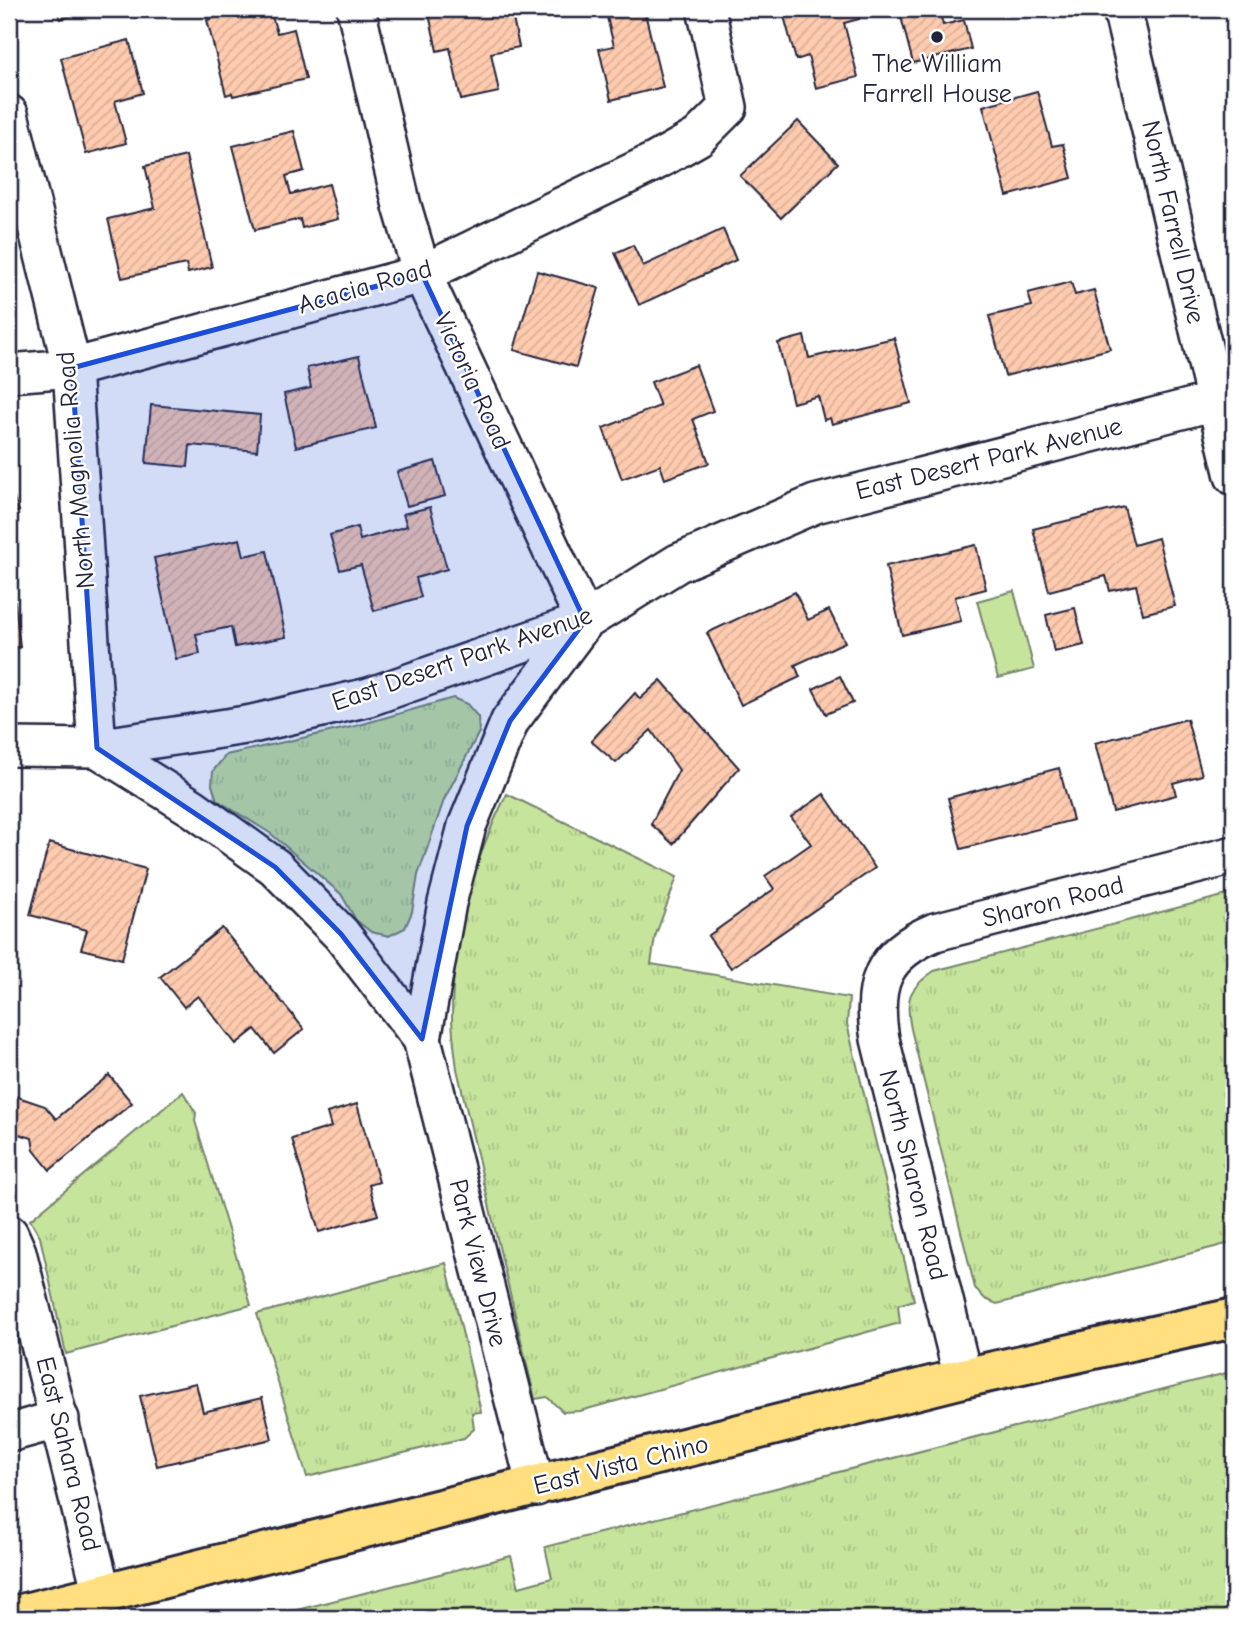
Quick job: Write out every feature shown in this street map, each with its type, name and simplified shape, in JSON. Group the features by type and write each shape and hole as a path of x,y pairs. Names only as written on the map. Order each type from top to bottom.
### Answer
{"main road":[{"name":"East Vista Chino","path":"9,1617 963,1378 1234,1318"}],"street":[{"name":"Victoria Road","path":"356,9 402,206 422,274 585,621"},
{"name":"Acacia Road","path":"9,373 72,368 422,274 654,162 698,138 728,107 706,9"},
{"name":"North Farrell Drive","path":"1122,9 1234,476"},
{"name":"North Magnolia Road","path":"9,114 72,368 97,748"},
{"name":"East Desert Park Avenue","path":"9,747 97,748 252,724 369,697 585,621 678,563 815,504 1216,401"},
{"name":"Park View Drive","path":"422,1039 447,903 467,825 510,721 585,621"},
{"name":"Park View Drive","path":"97,748 193,808 275,867 341,934 422,1039 536,1487"},
{"name":"Sharon Road","path":"883,971 905,947 935,932 1234,855"},
{"name":"North Sharon Road","path":"883,971 876,1003 880,1039 963,1378"},
{"name":"East Sahara Road","path":"9,1234 17,1252 102,1594"},
{"path":"9,1433 60,1419"}],"highlighted area":[{"path":"422,274 585,621 510,721 467,826 422,1039 341,934 275,867 97,748 72,368"}],"green space":[{"path":"1014,591 1034,669 998,678 977,601"},
{"path":"453,698 467,704 478,717 479,732 444,800 418,875 412,912 405,928 389,936 371,932 356,920 341,894 270,833 217,800 212,785 213,771 226,755 356,726"},
{"path":"507,794 677,877 655,937 651,964 849,998 847,1024 914,1300 898,1305 900,1323 580,1411 563,1412 547,1397 535,1399 457,1069 452,1022 460,930 484,846"},
{"path":"1234,893 1234,1242 997,1304 985,1299 975,1288 911,1029 908,1010 914,989 934,971"},
{"path":"183,1092 196,1113 195,1121 251,1305 66,1354 40,1237 30,1220"},
{"path":"446,1263 481,1412 472,1413 474,1429 464,1438 307,1477 257,1314"},
{"path":"1234,1371 1234,1618 265,1618 511,1556 519,1587 552,1578 545,1547"}],"building":[{"path":"57,9 100,9 60,19"},
{"path":"242,9 270,9 277,33 294,29 306,79 233,96 232,93 226,95 207,20"},
{"path":"452,9 511,9 519,47 491,53 499,92 461,100 450,48 437,51 429,14"},
{"path":"605,9 644,9 663,87 611,100 599,49 614,46"},
{"path":"782,9 856,9 859,19 844,23 858,77 816,88 808,56 796,60"},
{"name":"The William Farrell House","path":"899,9 939,9 943,25 964,20 971,49 913,63"},
{"path":"1234,35 1234,81 1224,37"},
{"path":"129,40 143,93 115,101 126,143 86,154 61,58"},
{"path":"1037,91 1052,146 1063,144 1072,178 1007,196 983,106"},
{"path":"798,121 838,163 781,218 740,176"},
{"path":"294,131 304,171 286,176 291,194 329,184 338,219 302,228 300,219 255,230 233,146"},
{"path":"186,156 212,267 188,273 186,264 122,278 108,219 155,208 145,166"},
{"path":"723,229 736,260 639,305 615,253 633,245 643,266"},
{"path":"537,271 599,288 576,367 514,350"},
{"path":"1071,282 1075,295 1094,290 1110,349 1005,376 989,316 1032,306 1028,293"},
{"path":"804,336 809,358 894,338 911,403 832,424 830,418 824,420 818,396 793,403 778,343"},
{"path":"359,356 376,428 296,447 284,394 311,388 307,368"},
{"path":"696,365 713,411 693,419 709,463 665,479 660,465 622,479 603,428 660,406 651,382"},
{"path":"151,405 260,415 257,451 190,445 188,467 146,463"},
{"path":"435,461 445,496 407,506 397,472"},
{"path":"9,485 19,511 9,514"},
{"path":"430,507 447,569 416,578 421,597 374,611 361,565 340,570 330,535 357,527 360,540 407,526 403,514"},
{"path":"1124,507 1134,545 1158,538 1175,606 1143,614 1136,585 1110,591 1106,576 1049,591 1033,529"},
{"path":"240,539 244,556 267,551 286,637 235,647 231,627 196,634 200,654 176,659 154,558"},
{"path":"976,545 986,589 955,597 961,621 902,635 886,566"},
{"path":"795,592 808,620 829,610 845,642 795,665 800,677 741,705 707,633"},
{"path":"15,602 20,647 9,648 9,603"},
{"path":"1075,608 1084,645 1054,652 1046,615"},
{"path":"840,676 853,703 826,714 813,689"},
{"path":"661,680 739,768 673,844 651,824 679,770 651,730 616,763 591,741 635,693 640,699"},
{"path":"1187,719 1202,775 1173,783 1176,795 1113,812 1095,743"},
{"path":"1059,768 1073,820 961,849 948,798"},
{"path":"824,794 875,868 731,968 708,936 774,889 765,876 811,844 791,817"},
{"path":"49,843 146,869 122,959 81,949 87,930 30,915"},
{"path":"222,928 304,1029 274,1053 255,1029 236,1044 198,996 184,1007 160,977"},
{"path":"109,1075 132,1103 50,1170 34,1150 32,1138 9,1131 9,1094 45,1106 56,1119"},
{"path":"357,1104 379,1182 369,1185 378,1215 319,1232 292,1139 331,1127 327,1113"},
{"path":"196,1383 203,1412 262,1398 272,1439 157,1466 140,1396"}],"place":[{"name":"The William Farrell House","path":"937,37"}]}
